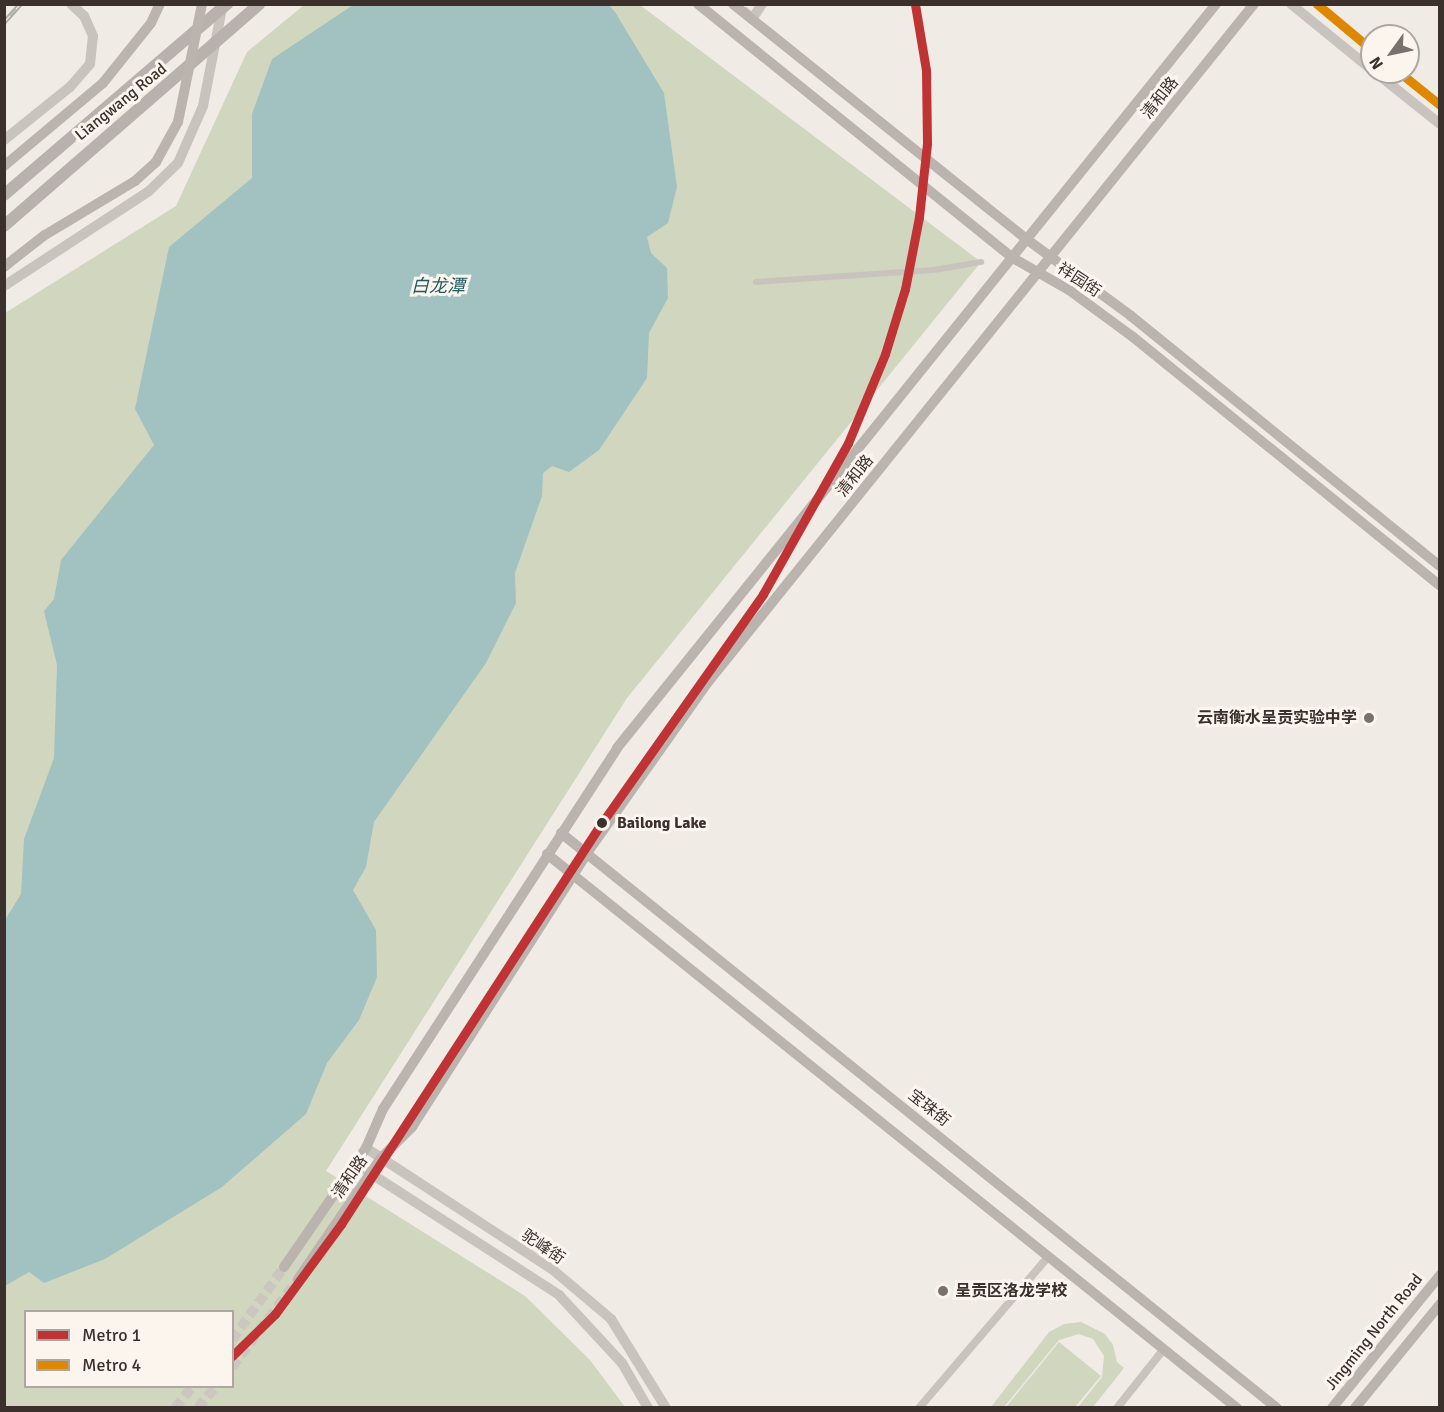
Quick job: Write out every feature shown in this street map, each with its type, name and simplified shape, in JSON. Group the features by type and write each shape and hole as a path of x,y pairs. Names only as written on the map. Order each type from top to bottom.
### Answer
{"main road":[{"name":"Liangwang Road","path":"4,166 44,135 103,83 151,23 159,4"},
{"path":"4,267 45,235 135,181 156,162 178,122 202,4"},
{"name":"Liangwang Road","path":"4,195 55,150 165,61 225,4"},
{"name":"Liangwang Road","path":"4,226 68,167 259,4"},
{"name":"祥园街","path":"698,4 1011,257 1039,272 1133,337 1440,586"},
{"name":"祥园街","path":"733,4 1440,566"},
{"path":"748,4 752,19"},
{"name":"清和路","path":"284,1267 356,1164 366,1148 383,1109 617,747 683,662 1216,4"},
{"name":"清和路","path":"298,1279 381,1158 412,1127 587,853 708,682 1254,4"},
{"name":"宝珠街","path":"561,833 1277,1407"},
{"path":"547,854 574,873 1237,1407"},
{"name":"Jingming North Road","path":"1332,1407 1440,1275"},
{"name":"Jingming North Road","path":"1355,1407 1440,1304"}],"street":[{"path":"4,140 87,69 93,54 93,36 84,16 71,4"},
{"path":"151,23 164,4"},
{"path":"4,286 149,191 178,163 203,106 225,4"},
{"path":"739,4 752,19 762,4"},
{"path":"1291,4 1360,60"},
{"path":"1389,84 1440,124"},
{"path":"756,282 934,270 981,262"},
{"name":"驼峰街","path":"366,1148 553,1270 610,1319 666,1407"},
{"name":"驼峰街","path":"356,1164 559,1295 622,1363 648,1407"},
{"path":"919,1407 1049,1256"},
{"path":"1117,1407 1164,1348"}],"green space":[{"path":"304,5 640,5 981,262 627,698 326,1171 525,1296 590,1360 625,1407 5,1408 5,313 176,206 247,52"},
{"path":"1081,1322 1105,1334 1113,1345 1117,1362 1124,1368 1093,1407 1078,1407 1102,1377 1104,1356 1093,1339 1079,1334 1059,1340 1004,1407 991,1407 1049,1332 1064,1324"},
{"path":"1059,1342 1101,1376 1075,1407 1006,1407"}],"water":[{"name":"白龙潭","path":"608,4 615,12 664,93 677,187 668,223 647,237 651,253 667,268 668,298 649,333 647,378 599,450 569,472 552,466 543,473 542,496 515,573 516,603 486,663 374,822 366,867 353,890 376,930 377,977 359,1020 327,1063 306,1114 222,1187 105,1259 44,1283 29,1272 5,1286 5,920 21,894 24,839 54,758 57,665 44,611 54,599 61,560 154,445 135,409 169,247 252,178 252,114 272,59 353,5"}],"tunnel":[{"path":"234,1337 284,1267"},
{"path":"234,1364 298,1279"},
{"path":"175,1408 191,1388"},
{"path":"198,1408 214,1388"}],"railway":[{"path":"4,22 20,4"}],"metro line":[{"name":"1","path":"234,1354 275,1314 341,1224 601,824 763,594 848,443 885,354 905,289 919,217 927,143 926,70 915,4"},
{"name":"4","path":"1317,4 1360,40"},
{"name":"4","path":"1414,84 1440,105"}],"place":[{"name":"云南衡水呈贡实验中学","path":"1369,718"},
{"name":"Bailong Lake","path":"602,823"},
{"name":"呈贡区洛龙学校","path":"943,1291"}]}
